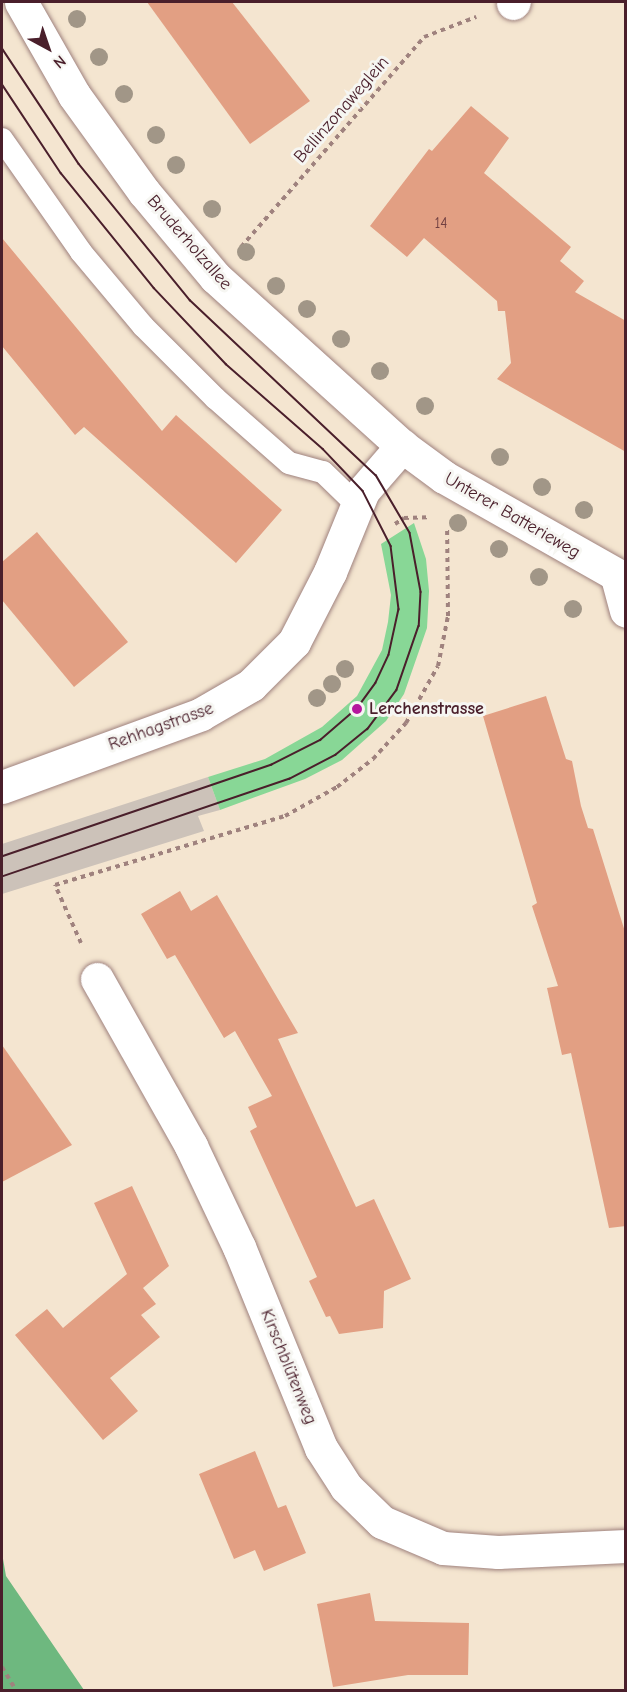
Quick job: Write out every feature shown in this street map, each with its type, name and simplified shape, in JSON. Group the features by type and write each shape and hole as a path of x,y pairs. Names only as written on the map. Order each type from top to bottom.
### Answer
{"street":[{"name":"Bruderholzallee","path":"21,2 74,95 144,192 215,277 402,446"},
{"name":"Rehhagstrasse","path":"2,787 201,714 251,685 294,642 308,620 357,504 402,446"},
{"name":"Unterer Batterieweg","path":"402,446 444,477 621,579"},
{"path":"621,579 626,611"},
{"name":"Kirschblütenweg","path":"97,980 191,1146 239,1247 321,1448 346,1487 382,1522 443,1548 498,1552 626,1546"}],"lane":[{"path":"2,140 81,252 143,326 215,398 289,463 323,472 357,504"}],"path":[{"name":"Bellinzonaweglein","path":"215,277 424,37 514,2"},
{"path":"97,980 55,885 285,816 337,787 373,759 406,723 438,666 448,616 444,477"},
{"path":"2,1667 16,1690"}],"shaded area":[{"path":"208,777 220,810 198,816 204,831 2,894 2,844"}],"green space":[{"path":"414,523 426,559 429,591 427,628 404,694 386,721 342,760 305,779 220,810 208,777 265,759 322,727 357,696 382,650 388,622 391,595 381,544"},
{"path":"2,1553 6,1576 84,1690 2,1690"}],"building":[{"path":"147,2 232,2 310,101 250,144"},
{"path":"471,106 509,138 484,173 571,247 560,261 584,281 575,292 626,321 626,452 497,379 511,363 505,311 498,311 497,301 424,238 407,257 370,226 429,149 432,151"},
{"path":"2,238 162,431 176,415 282,510 236,563 84,427 75,435 2,346"},
{"path":"37,532 128,642 74,687 2,600 2,562"},
{"path":"546,696 566,759 572,761 581,806 588,828 593,829 626,935 626,1226 609,1228 571,1053 562,1055 547,988 558,986 532,906 537,903 483,716"},
{"path":"180,891 191,911 217,895 298,1033 278,1039 356,1207 374,1199 411,1279 384,1291 383,1328 339,1334 330,1316 326,1317 309,1281 317,1277 250,1131 257,1127 248,1107 272,1096 235,1031 224,1038 175,955 167,959 141,914"},
{"path":"2,1045 72,1145 2,1182"},
{"path":"132,1186 169,1266 143,1288 156,1304 141,1315 160,1337 110,1378 138,1411 103,1440 15,1335 47,1309 63,1328 127,1274 94,1203"},
{"path":"255,1451 278,1508 286,1505 306,1553 264,1571 255,1550 234,1559 199,1474"},
{"path":"370,1593 375,1621 469,1623 468,1675 408,1675 333,1687 317,1604"}],"tram line":[{"path":"2,48 79,164 190,300 376,475 410,533 421,592 419,626 397,690 368,729 336,755 290,779 2,877"},
{"path":"2,84 61,173 154,288 226,364 323,449 363,491 391,546 399,609 389,655 376,683 357,709 321,740 272,765 2,857"}],"place":[{"name":"Lerchenstrasse","path":"357,709"}]}
